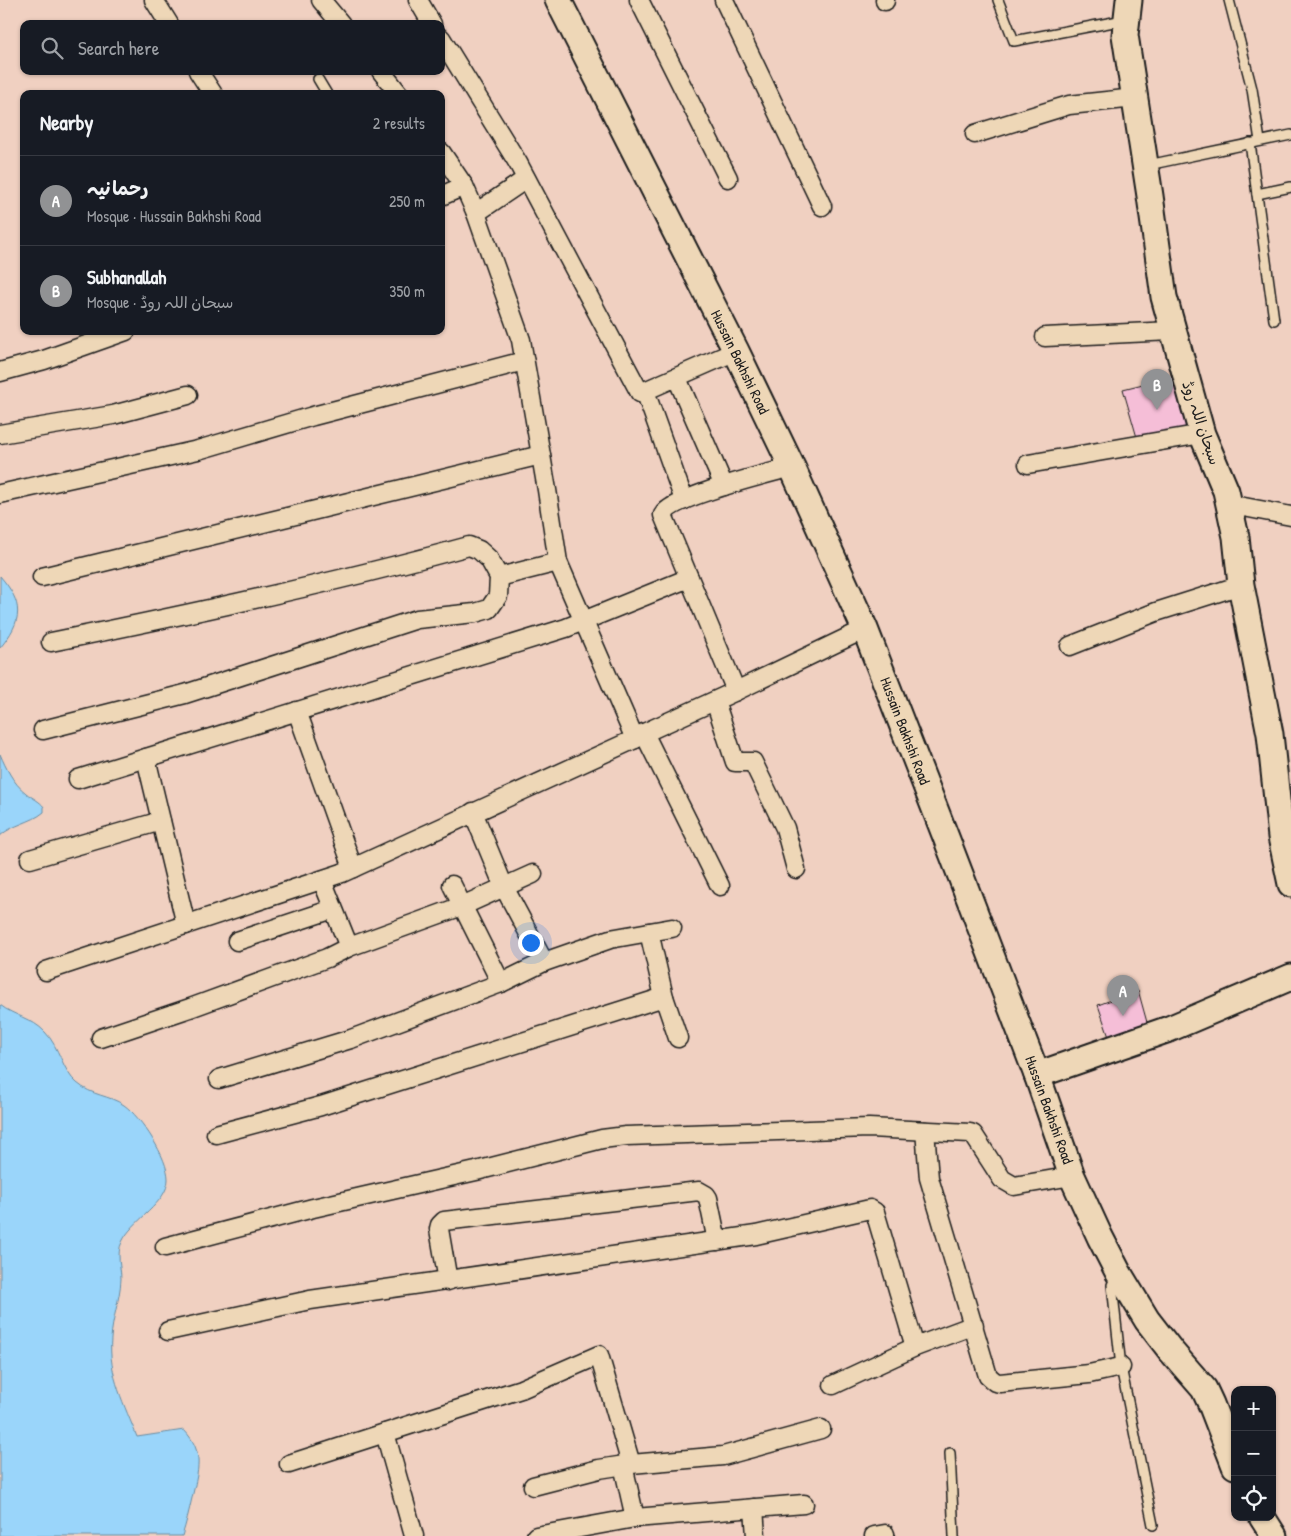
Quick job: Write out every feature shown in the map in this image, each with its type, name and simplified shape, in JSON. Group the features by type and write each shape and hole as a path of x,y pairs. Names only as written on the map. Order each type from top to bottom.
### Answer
{"street":[{"path":"154,0 166,20"},
{"path":"321,0 338,20"},
{"path":"418,0 430,20"},
{"name":"Hussain Bakhshi Road","path":"558,0 736,351 792,466 865,629 948,840 1037,1075 1072,1176 1100,1237 1118,1272 1147,1320 1204,1389 1231,1456"},
{"path":"639,0 728,178"},
{"path":"724,0 822,206"},
{"name":"سبحان اللہ روڈ","path":"1127,10 1125,35 1164,297 1202,434 1226,491 1236,537 1241,586 1270,734 1283,783 1281,837 1291,884"},
{"path":"445,45 526,179 640,393 736,351"},
{"path":"200,75 210,90"},
{"path":"384,75 397,90"},
{"path":"975,134 1069,105 1135,98"},
{"path":"445,158 464,186 476,213 521,340 558,562 583,621 639,736 720,886"},
{"path":"476,213 526,179"},
{"path":"445,194 464,186"},
{"path":"1046,337 1172,331"},
{"path":"0,372 44,360 115,335"},
{"path":"0,494 198,450 313,416 524,361"},
{"path":"677,378 724,486"},
{"path":"645,391 684,500"},
{"path":"0,434 114,415 188,395"},
{"path":"1028,464 1202,434"},
{"path":"42,577 541,455"},
{"path":"736,691 663,518 664,512 684,500 792,466"},
{"path":"1228,504 1291,516"},
{"path":"42,730 185,694 417,619 475,613 489,609 498,596 499,578 489,559 479,550 468,546 376,571 156,621 51,642"},
{"path":"499,578 558,562"},
{"path":"78,779 566,628 689,578"},
{"path":"1070,646 1156,612 1241,586"},
{"path":"46,971 322,880 353,868 715,701 865,629"},
{"path":"715,701 735,762 753,762 785,828 796,869"},
{"path":"298,711 353,868"},
{"path":"146,758 186,925"},
{"path":"473,812 504,886 544,962"},
{"path":"30,859 161,821"},
{"path":"101,1038 208,1002 327,958 349,947 462,906 532,874"},
{"path":"322,880 349,947"},
{"path":"452,885 501,983"},
{"path":"237,941 333,909"},
{"path":"219,1079 351,1039 501,983 544,962 610,939 672,928"},
{"path":"649,932 664,996 678,1038"},
{"path":"1037,1075 1169,1029 1291,977"},
{"path":"216,1134 321,1106 664,996"},
{"path":"166,1247 313,1208 476,1171 602,1138 626,1136 869,1128 973,1134 1002,1179 1014,1186 1072,1176"},
{"path":"925,1131 929,1178 988,1376 995,1382 1089,1374 1121,1367"},
{"path":"448,1281 440,1229 440,1224 444,1221 699,1191 708,1198 717,1241"},
{"path":"168,1331 310,1300 756,1235 873,1209 915,1347"},
{"path":"834,1384 915,1347 974,1325"},
{"path":"289,1464 521,1389 598,1355 627,1465 635,1518"},
{"path":"533,1486 599,1469 723,1456 822,1429"},
{"path":"385,1433 414,1536"},
{"path":"536,1536 635,1518 804,1504"},
{"path":"754,1508 756,1536"},
{"path":"1265,1521 1274,1536"}],"lane":[{"path":"998,0 1014,41 1127,10"},
{"path":"1229,0 1252,89 1260,141"},
{"path":"318,79 325,90"},
{"path":"1145,166 1291,135"},
{"path":"1250,143 1274,320"},
{"path":"1257,194 1291,187"},
{"path":"1118,1272 1112,1284 1121,1367 1153,1525"},
{"path":"950,1453 954,1536"}],"water":[{"path":"0,576 13,595 18,612 13,629 0,648"},
{"path":"0,754 14,780 21,789 44,807 44,812 0,836"},
{"path":"0,1005 34,1023 45,1032 54,1044 68,1072 77,1083 89,1091 124,1105 131,1111 145,1128 164,1160 168,1179 162,1196 133,1226 120,1247 121,1279 112,1332 111,1352 118,1390 137,1437 184,1430 195,1446 198,1470 182,1536 0,1536"}],"building":[{"path":"1175,376 1190,431 1138,441 1123,389"},
{"path":"1138,990 1148,1026 1110,1040 1098,1005"}],"place":[{"name":"Subhanallah","path":"1157,410"},
{"name":"رحمانیہ","path":"1123,1016"}]}
